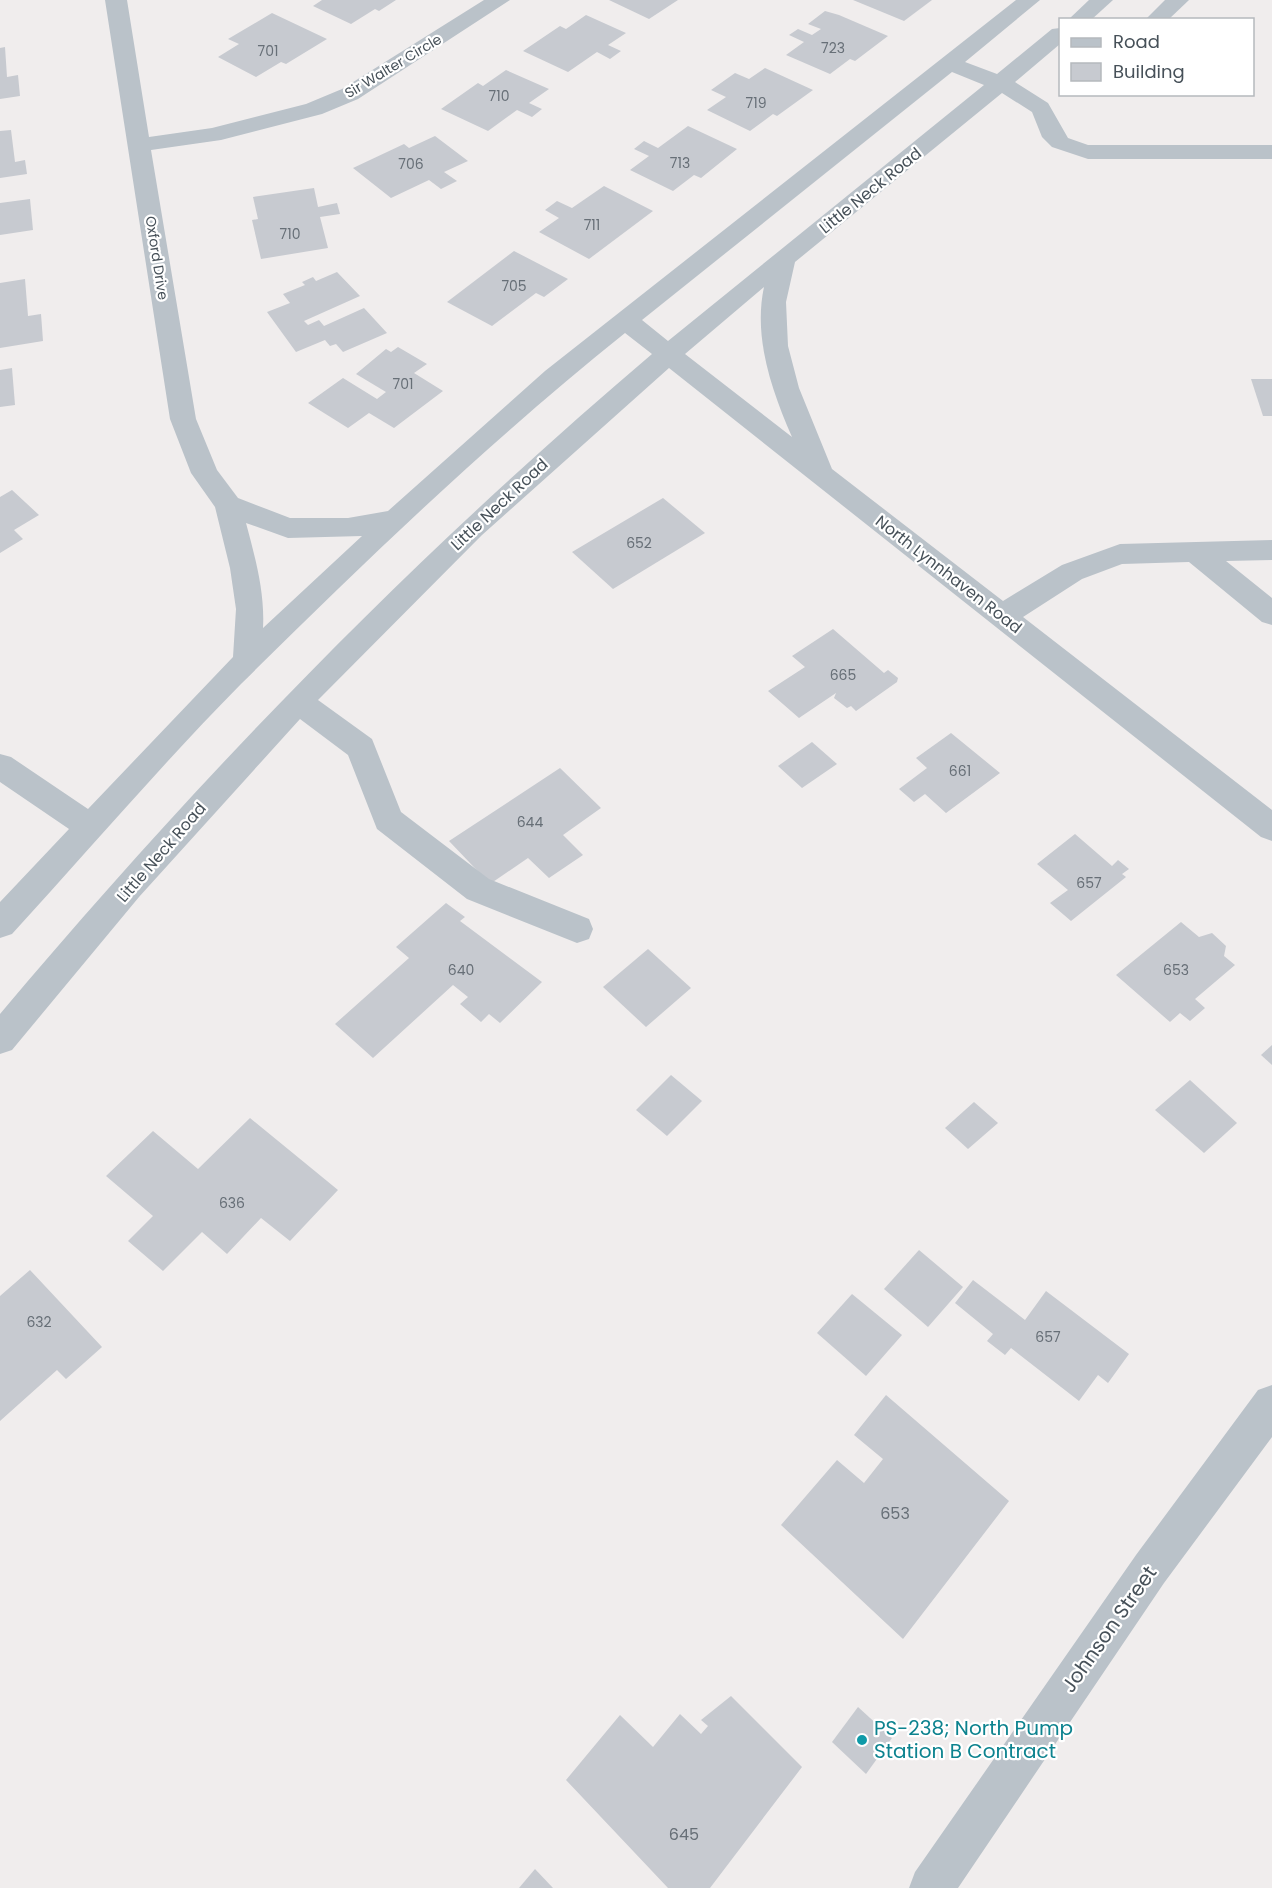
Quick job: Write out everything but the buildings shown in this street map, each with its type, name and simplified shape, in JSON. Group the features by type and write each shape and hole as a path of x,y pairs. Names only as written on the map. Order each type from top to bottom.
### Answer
{"street":[{"name":"Oxford Drive","path":"116,0 183,419 205,473 228,505 244,568 250,609 248,660"},
{"name":"Sir Walter Circle","path":"139,145 213,135 314,110 350,94 499,0"},
{"path":"0,924 89,826 248,660 395,520 554,377 1029,0"},
{"path":"1080,18 1102,0"},
{"path":"1157,18 1178,0"},
{"name":"Little Neck Road","path":"0,1039 227,777 442,557 544,462 669,355 1059,35"},
{"path":"950,63 1031,99 1050,105 1050,134 1057,142 1070,149 1088,153 1272,152"},
{"path":"783,261 774,301 776,343 786,394 821,473"},
{"name":"North Lynnhaven Road","path":"626,321 1272,828"},
{"path":"228,505 288,528 348,528 395,520"},
{"path":"1003,615 1072,572 1120,554 1272,550"},
{"path":"1194,552 1272,614"},
{"path":"299,702 361,748 388,820 478,889 577,929"},
{"path":"0,766 89,826"},
{"name":"Johnson Street","path":"931,1888 1150,1569 1272,1404"}],"place":[{"name":"PS-238; North Pump Station B Contract","path":"862,1740"}]}
